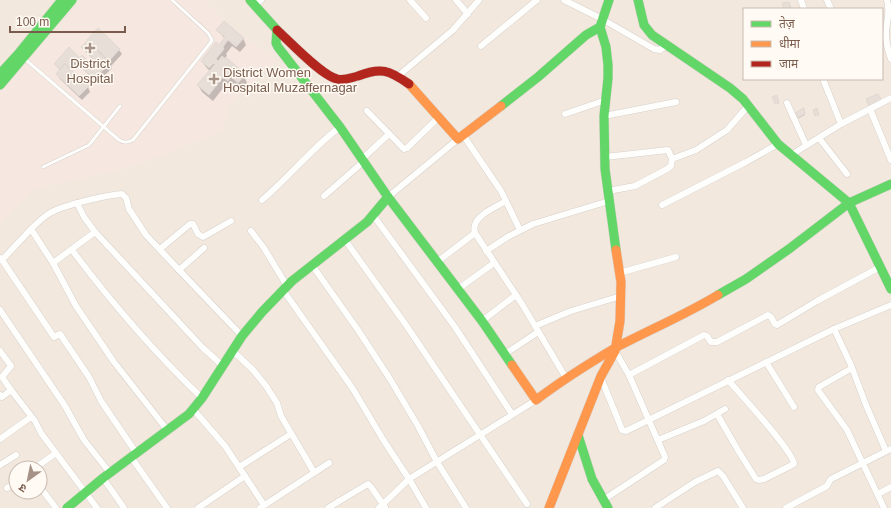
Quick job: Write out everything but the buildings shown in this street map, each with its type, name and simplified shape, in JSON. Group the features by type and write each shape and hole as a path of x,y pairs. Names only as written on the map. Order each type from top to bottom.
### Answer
{"street":[{"path":"0,85 62,0"},
{"path":"0,74 21,56 72,0"},
{"path":"410,0 426,18"},
{"path":"456,0 468,14"},
{"path":"398,76 453,30 480,0"},
{"path":"481,46 537,0"},
{"path":"564,0 601,23 654,49 660,50 667,45"},
{"path":"72,506 85,492 106,475 186,417 202,398 242,336 285,288 312,265 358,230 388,197 461,137 538,77 586,35 595,29 601,23 609,0"},
{"path":"638,0 644,25 652,35 730,88 748,106 778,144 849,203 891,289"},
{"path":"887,0 890,7 890,15 886,33 890,56"},
{"path":"255,2 277,30 325,74 335,79 346,80 365,73 387,70 410,85 439,117 461,137 501,192 520,230"},
{"path":"549,508 601,378 615,349 620,321 621,296 619,273 604,157 604,116 608,66 601,23"},
{"path":"277,30 276,43 278,47 340,127 388,197 482,322 536,400"},
{"path":"823,80 841,124"},
{"path":"791,155 841,124 891,98"},
{"path":"565,114 606,100"},
{"path":"604,116 676,102"},
{"path":"787,104 806,145"},
{"path":"672,159 696,150 727,130 748,106"},
{"path":"870,109 891,160"},
{"path":"367,111 402,148 406,149 439,117"},
{"path":"262,200 276,189 296,166 340,127"},
{"path":"324,196 390,134"},
{"path":"819,138 847,174"},
{"path":"662,205 778,144"},
{"path":"604,157 668,150 672,159 670,167 642,183 628,188 608,191"},
{"path":"328,508 368,484 383,507 409,479 536,400 566,378 615,349 693,310 746,279 849,203 891,184"},
{"path":"167,508 101,401 89,377 60,334 54,337 1,259 50,212 77,203 122,194 125,196 129,209 138,225 146,235 242,336"},
{"path":"506,201 476,221 473,228 486,251 516,295 566,378"},
{"path":"486,251 520,230 533,224 609,201"},
{"path":"77,203 84,217 95,232 203,348 223,366"},
{"path":"373,215 455,326 512,414"},
{"path":"160,249 190,224 192,224 200,235 204,237 232,221"},
{"path":"31,229 53,263 76,306 114,362 168,431"},
{"path":"250,231 264,248 285,288 354,389 384,441 426,508"},
{"path":"53,263 95,232"},
{"path":"437,262 475,233"},
{"path":"345,240 406,325 527,504"},
{"path":"179,270 204,248"},
{"path":"72,250 140,333 180,377 202,398"},
{"path":"619,273 676,257"},
{"path":"458,290 494,263"},
{"path":"312,265 358,330 390,379 418,426 437,462 466,508"},
{"path":"629,374 704,335 707,336 711,342 717,342 768,315 777,325 817,301 880,267"},
{"path":"482,322 516,295"},
{"path":"505,354 536,329 570,311 621,296"},
{"path":"601,378 622,430 626,431 766,362 834,330 891,306"},
{"path":"0,310 65,406 124,508"},
{"path":"786,508 827,486 830,480 888,450 866,405 852,368 834,330"},
{"path":"578,435 590,474 606,504 665,459 665,455 629,374 615,349"},
{"path":"0,351 11,366 2,377 56,454 98,508"},
{"path":"233,351 253,370 266,386 277,404 280,416 314,472"},
{"path":"766,362 794,407"},
{"path":"852,368 819,387 818,390 847,430 884,508"},
{"path":"717,414 739,452 758,480 764,479 794,464 788,452 772,431 728,380"},
{"path":"1,397 11,390"},
{"path":"193,409 225,446 245,476 262,507 329,463"},
{"path":"658,440 685,429 725,409"},
{"path":"1,437 31,417"},
{"path":"238,467 291,434"},
{"path":"47,460 56,454"},
{"path":"0,465 16,455"},
{"path":"655,508 695,482 718,471 723,476 743,508"},
{"path":"198,508 245,476"},
{"path":"878,494 891,487"},
{"path":"48,498 56,508"}],"lane":[{"path":"21,56 103,127 123,142 128,142 133,140 212,40 208,33 172,0"},
{"path":"43,167 86,147 120,106"}],"shaded area":[{"path":"0,0 891,0 891,508 0,508"},
{"path":"84,0 204,0 226,22 277,61 229,104 222,132 126,169 35,189 0,224 0,93"}],"traffic: fast":[{"path":"0,74 62,0"},
{"path":"0,85 72,0"},
{"path":"250,0 277,30 276,43 278,47 340,127 388,197 482,321 512,365"},
{"path":"609,0 600,27 606,47 608,65 604,116 605,169 616,250"},
{"path":"638,0 644,25 652,35 730,88 743,99 778,144 849,203 891,289"},
{"path":"501,106 538,77 586,35 600,27"},
{"path":"718,295 746,279 789,249 849,203 891,184"},
{"path":"67,508 103,478 189,414 202,398 242,336 262,312 292,281 367,222 388,197"},
{"path":"578,435 592,479 608,508"}],"traffic: slow":[{"path":"409,84 458,139 501,106"},
{"path":"549,508 601,376 615,351 620,321 621,282 616,250"},
{"path":"512,365 536,400 555,386 615,348 718,295"}],"traffic: jam":[{"path":"277,30 297,50 323,72 337,79 345,79 373,71 385,71 409,84"}],"place":[{"name":"District Hospital","path":"90,48"},
{"name":"District Women Hospital Muzaffernagar","path":"214,79"}]}
